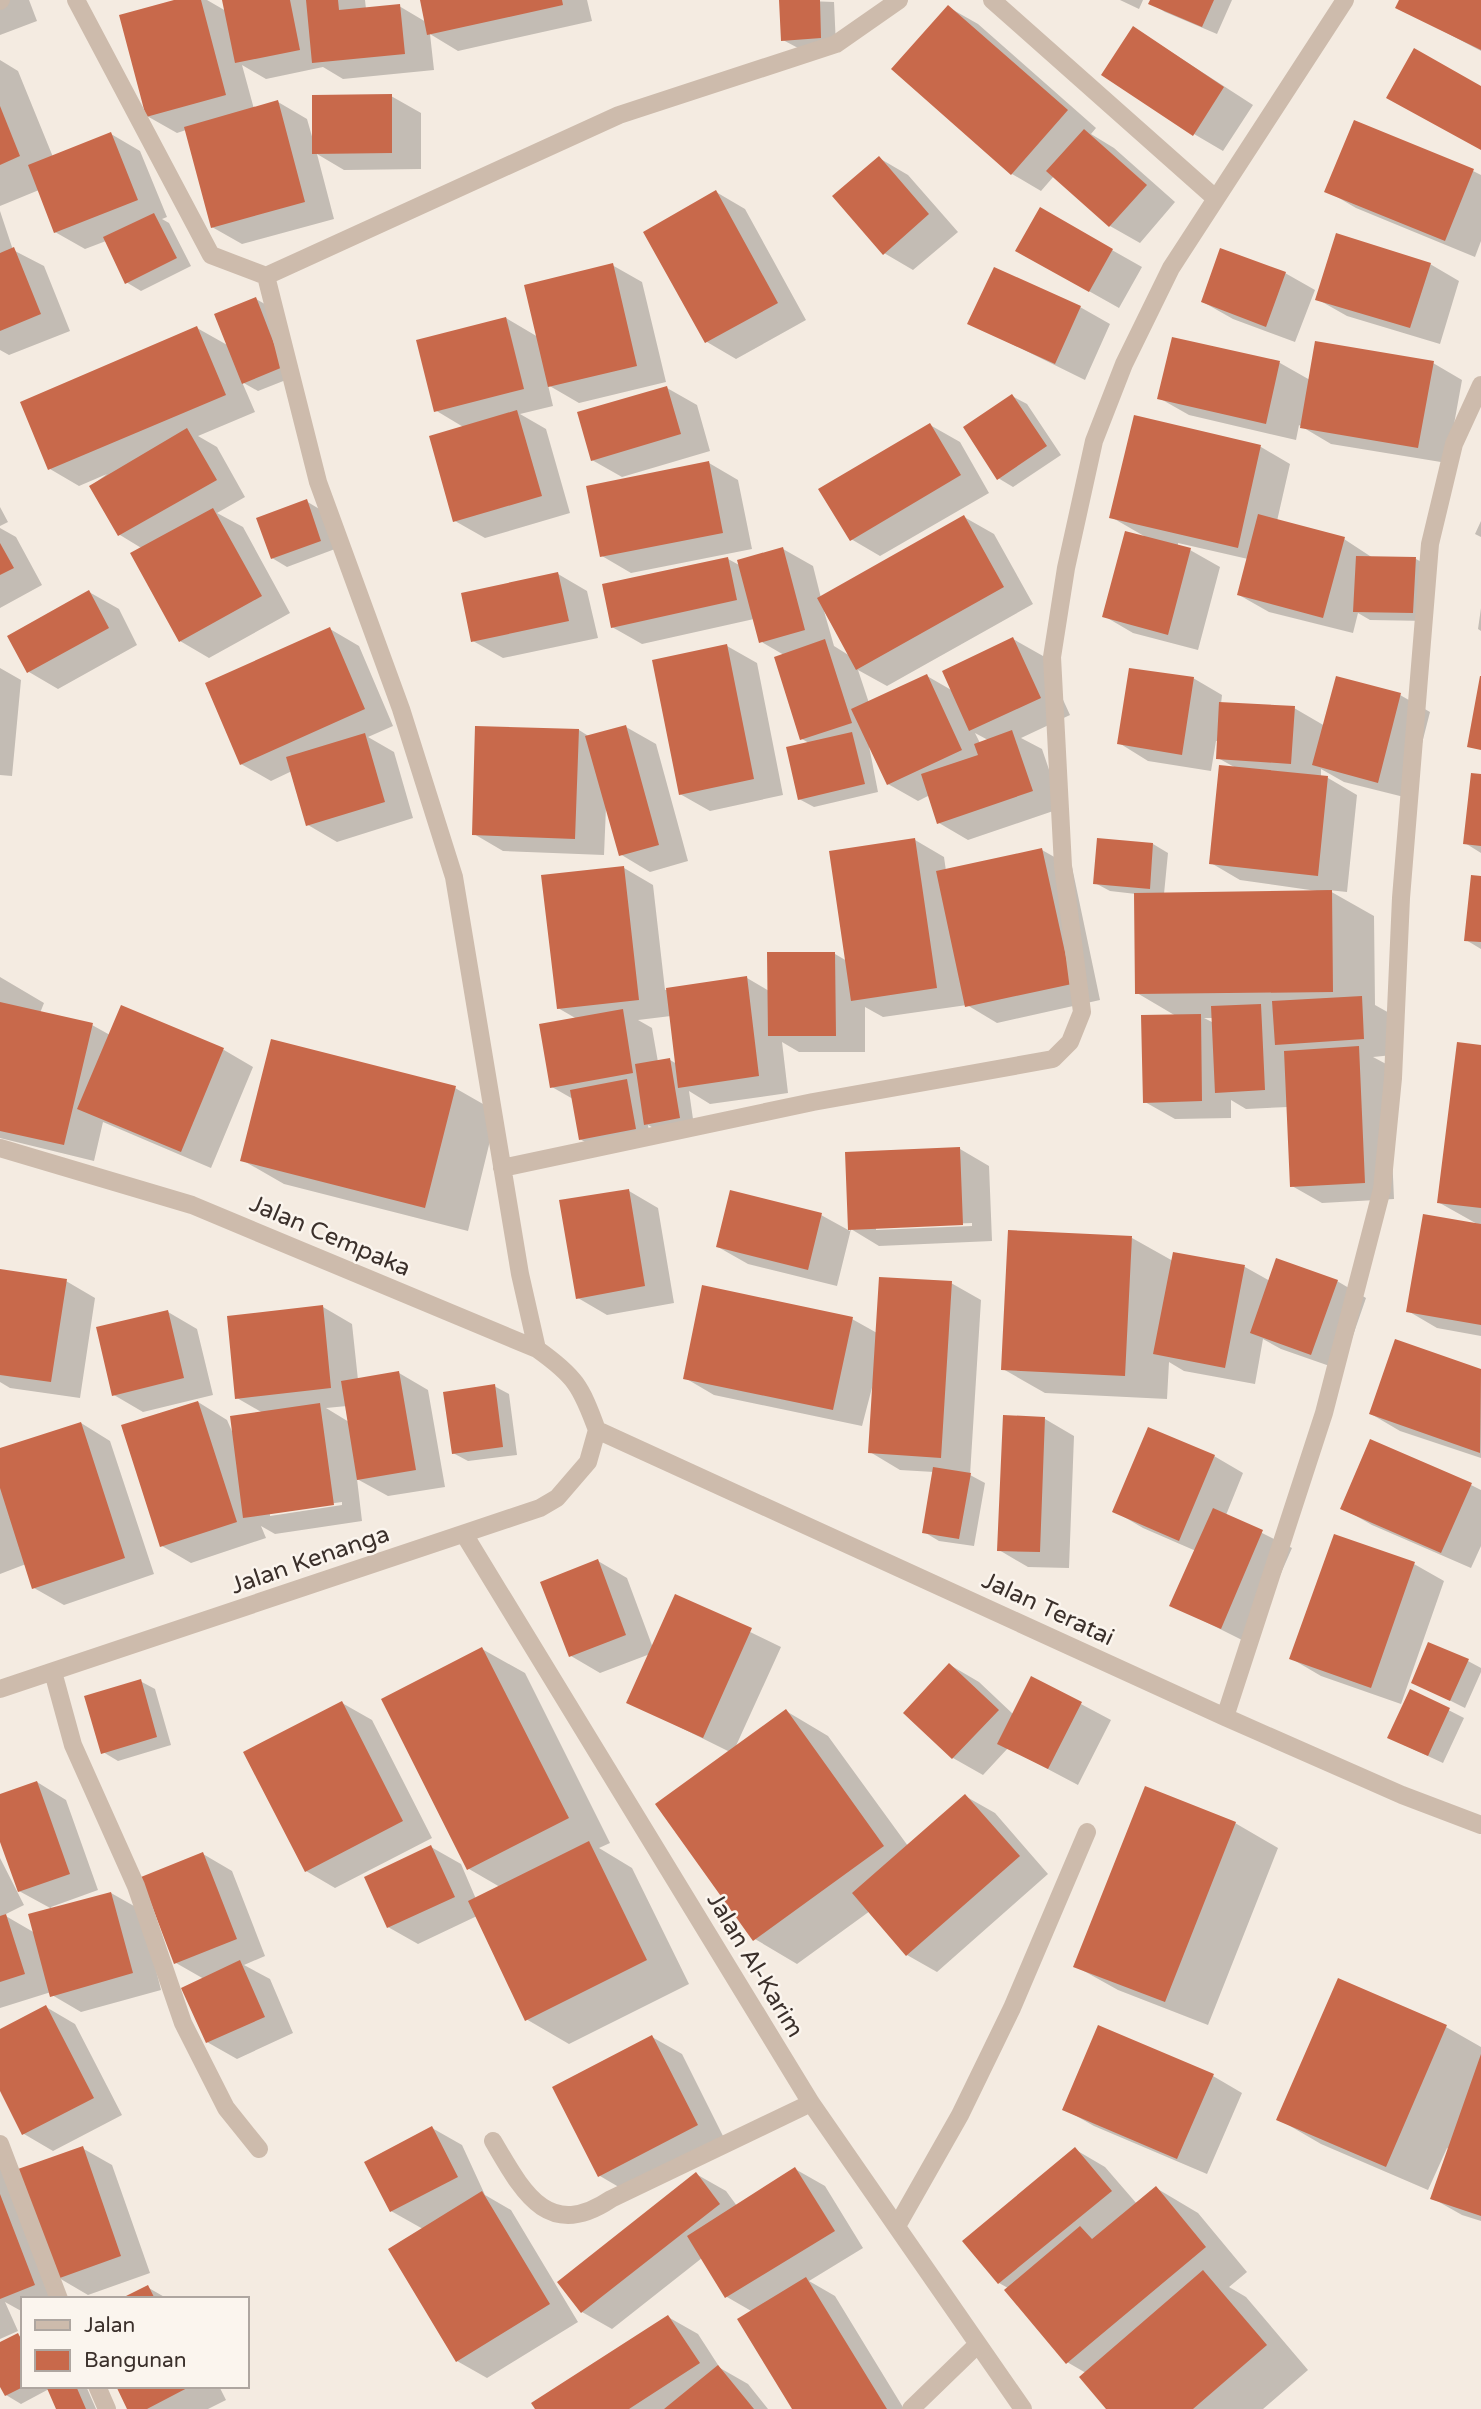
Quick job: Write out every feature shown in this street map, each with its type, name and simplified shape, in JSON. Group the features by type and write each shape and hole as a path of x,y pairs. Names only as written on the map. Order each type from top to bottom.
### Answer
{"street":[{"path":"76,0 211,255 266,276 619,115 836,44 899,0"},
{"path":"992,0 1214,197"},
{"path":"502,1168 813,1102 1053,1059 1070,1042 1082,1012 1063,866 1052,657 1066,568 1094,441 1119,377 1171,268 1214,197 1345,0"},
{"path":"266,276 318,482 401,709 454,877 520,1274 537,1349"},
{"path":"1225,1717 1324,1413 1382,1189 1393,1078 1401,898 1430,544 1454,444 1481,385"},
{"name":"Jalan Cempaka","path":"0,1148 192,1205 537,1349 564,1368 582,1388 597,1430"},
{"name":"Jalan Teratai","path":"597,1430 1225,1717 1402,1795 1481,1825"},
{"name":"Jalan Kenanga","path":"0,1689 540,1508 557,1498 588,1462 597,1430"},
{"name":"Jalan Al-Karim","path":"464,1534 811,2103 976,2346 1023,2409"},
{"path":"53,1672 74,1745 136,1886 167,1984 183,2023 226,2108 259,2149"},
{"path":"897,2226 960,2115 1012,2008 1087,1832"},
{"path":"493,2141 523,2192 538,2205 572,2216 591,2212 611,2199 811,2103"},
{"path":"0,2144 57,2297"},
{"path":"911,2409 976,2346"},
{"path":"98,2388 107,2409"}],"building":[{"path":"174,0 201,0 226,95 146,117 119,15"},
{"path":"222,0 290,0 300,50 235,63"},
{"path":"306,0 338,0 339,10 400,4 405,54 312,63"},
{"path":"420,0 562,0 563,5 427,35"},
{"path":"779,0 820,0 821,38 781,41"},
{"path":"1150,0 1214,0 1202,27 1148,4"},
{"path":"1399,0 1481,0 1481,50 1395,8"},
{"path":"948,5 1068,110 1011,175 891,69"},
{"path":"1133,26 1224,87 1193,136 1101,75"},
{"path":"1414,48 1481,86 1481,150 1386,98"},
{"path":"392,94 392,153 312,154 312,95"},
{"path":"278,100 305,202 211,228 184,127"},
{"path":"0,106 20,156 0,165"},
{"path":"1354,120 1474,169 1445,241 1324,192"},
{"path":"1084,129 1147,185 1109,227 1046,171"},
{"path":"111,132 138,200 54,233 28,165"},
{"path":"879,156 929,214 883,255 832,196"},
{"path":"716,190 778,303 705,343 643,232"},
{"path":"1040,207 1113,249 1089,292 1015,251"},
{"path":"154,213 177,258 125,284 103,237"},
{"path":"1336,233 1431,263 1410,328 1315,300"},
{"path":"14,247 41,314 0,331 0,253"},
{"path":"1220,248 1286,272 1266,327 1201,302"},
{"path":"613,263 637,366 548,387 524,285"},
{"path":"994,267 1081,306 1055,364 967,324"},
{"path":"256,297 283,367 242,384 214,314"},
{"path":"506,317 524,389 434,412 416,340"},
{"path":"197,326 226,395 48,470 20,402"},
{"path":"1172,337 1280,361 1266,424 1157,399"},
{"path":"1315,341 1434,361 1418,448 1300,428"},
{"path":"667,386 681,434 591,461 577,412"},
{"path":"1012,394 1047,446 997,480 963,427"},
{"path":"517,410 542,496 453,522 429,436"},
{"path":"1134,415 1261,445 1238,548 1109,518"},
{"path":"930,423 961,475 850,541 818,489"},
{"path":"187,428 217,480 118,536 89,486"},
{"path":"709,461 723,533 600,557 586,486"},
{"path":"307,499 321,541 271,559 256,518"},
{"path":"213,508 262,596 179,642 130,553"},
{"path":"1258,514 1345,537 1323,618 1237,595"},
{"path":"964,515 1004,587 856,670 817,598"},
{"path":"1125,531 1191,548 1168,635 1102,617"},
{"path":"0,543 14,568 0,575"},
{"path":"783,547 805,630 759,643 737,560"},
{"path":"1356,556 1416,557 1413,613 1353,612"},
{"path":"728,557 737,600 611,628 602,584"},
{"path":"558,572 569,621 471,642 461,593"},
{"path":"89,590 109,628 27,673 7,636"},
{"path":"330,627 365,709 240,765 205,683"},
{"path":"1013,637 1041,698 969,731 942,671"},
{"path":"825,639 852,723 800,740 774,657"},
{"path":"727,644 754,779 679,795 652,660"},
{"path":"1129,668 1194,677 1182,755 1117,744"},
{"path":"927,674 962,750 887,785 851,709"},
{"path":"1336,676 1401,693 1378,783 1312,765"},
{"path":"1481,676 1481,750 1467,747"},
{"path":"1219,702 1295,706 1291,764 1216,759"},
{"path":"626,725 659,845 619,856 585,736"},
{"path":"475,726 579,729 575,839 472,835"},
{"path":"1012,730 1033,791 937,824 921,774 978,755 974,744"},
{"path":"852,732 865,784 798,800 786,747"},
{"path":"365,733 385,802 306,826 286,757"},
{"path":"1219,765 1328,776 1318,876 1209,864"},
{"path":"1471,773 1481,774 1481,846 1463,844"},
{"path":"915,838 937,988 851,1001 829,851"},
{"path":"1097,838 1153,843 1150,889 1093,884"},
{"path":"1042,848 1072,984 965,1007 936,871"},
{"path":"624,866 639,1000 557,1009 541,875"},
{"path":"1471,875 1481,876 1481,942 1464,941"},
{"path":"1332,890 1333,992 1135,994 1134,893"},
{"path":"767,952 835,952 836,1036 768,1036"},
{"path":"747,976 759,1076 678,1088 666,988"},
{"path":"1362,996 1364,1039 1275,1045 1272,1001"},
{"path":"0,1002 93,1023 64,1145 0,1131"},
{"path":"1261,1004 1265,1090 1215,1093 1211,1006"},
{"path":"121,1005 224,1048 181,1152 77,1109"},
{"path":"623,1009 633,1073 550,1088 539,1024"},
{"path":"1201,1014 1202,1101 1143,1103 1141,1015"},
{"path":"271,1039 456,1086 425,1208 240,1161"},
{"path":"1457,1042 1481,1045 1481,1208 1437,1203"},
{"path":"1359,1046 1365,1183 1290,1187 1284,1051"},
{"path":"670,1058 680,1118 644,1125 635,1064"},
{"path":"627,1079 636,1129 579,1140 570,1090"},
{"path":"960,1147 963,1225 848,1230 845,1152"},
{"path":"629,1189 645,1286 576,1299 559,1200"},
{"path":"730,1190 822,1213 808,1270 716,1247"},
{"path":"1423,1214 1481,1224 1481,1325 1406,1312"},
{"path":"1008,1230 1132,1236 1125,1376 1001,1370"},
{"path":"1173,1252 1245,1265 1225,1368 1153,1354"},
{"path":"1276,1258 1338,1280 1311,1355 1250,1333"},
{"path":"0,1269 67,1279 51,1382 0,1375"},
{"path":"879,1277 952,1281 941,1458 868,1453"},
{"path":"702,1285 853,1317 833,1410 683,1379"},
{"path":"323,1305 331,1388 235,1399 227,1316"},
{"path":"168,1310 184,1378 112,1396 96,1327"},
{"path":"1395,1339 1481,1369 1480,1453 1369,1414"},
{"path":"399,1371 416,1470 357,1480 341,1381"},
{"path":"495,1384 503,1447 452,1454 443,1392"},
{"path":"198,1401 237,1522 160,1547 121,1425"},
{"path":"320,1403 334,1505 243,1518 230,1416"},
{"path":"1003,1415 1045,1417 1040,1552 997,1551"},
{"path":"81,1422 125,1558 32,1589 0,1488 0,1448"},
{"path":"1148,1427 1215,1455 1179,1541 1112,1512"},
{"path":"1370,1439 1472,1483 1441,1553 1340,1509"},
{"path":"933,1467 971,1473 959,1539 922,1533"},
{"path":"1213,1508 1263,1530 1221,1629 1169,1606"},
{"path":"1334,1534 1415,1562 1371,1688 1289,1659"},
{"path":"598,1559 626,1635 569,1657 540,1582"},
{"path":"675,1594 752,1628 703,1738 626,1703"},
{"path":"1428,1642 1469,1659 1450,1701 1411,1683"},
{"path":"482,1647 569,1818 467,1870 381,1699"},
{"path":"949,1663 999,1710 952,1759 903,1713"},
{"path":"1031,1676 1082,1702 1048,1769 997,1744"},
{"path":"141,1679 157,1737 101,1754 84,1696"},
{"path":"1410,1689 1450,1708 1428,1756 1387,1738"},
{"path":"342,1701 403,1821 305,1872 243,1752"},
{"path":"786,1709 884,1846 753,1941 655,1804"},
{"path":"37,1781 70,1874 18,1892 0,1842 0,1794"},
{"path":"1145,1786 1236,1822 1165,2002 1073,1967"},
{"path":"965,1794 1020,1856 906,1956 852,1893"},
{"path":"589,1841 647,1960 525,2021 468,1901"},
{"path":"431,1845 455,1897 387,1928 364,1877"},
{"path":"203,1852 237,1939 174,1964 141,1877"},
{"path":"111,1892 133,1973 50,1997 28,1914"},
{"path":"6,1914 25,1974 0,1982 0,1916"},
{"path":"240,1960 265,2017 206,2043 181,1988"},
{"path":"1338,1978 1447,2025 1386,2167 1276,2120"},
{"path":"46,2005 94,2098 22,2135 0,2091 0,2029"},
{"path":"1098,2025 1214,2074 1177,2159 1062,2110"},
{"path":"652,2035 698,2125 598,2177 552,2087"},
{"path":"1481,2054 1481,2216 1430,2199"},
{"path":"432,2126 458,2177 390,2212 364,2162"},
{"path":"83,2146 121,2256 57,2279 18,2169"},
{"path":"1075,2147 1112,2191 998,2284 962,2241"},
{"path":"795,2167 835,2231 725,2298 687,2236"},
{"path":"696,2172 720,2204 581,2313 557,2282"},
{"path":"1156,2186 1206,2247 1066,2364 1004,2290 1080,2226 1092,2239"},
{"path":"482,2191 550,2304 456,2362 388,2249"},
{"path":"0,2194 35,2285 0,2299"},
{"path":"1203,2270 1267,2345 1193,2409 1106,2409 1079,2377"},
{"path":"806,2277 887,2409 792,2409 737,2319"},
{"path":"148,2285 154,2297 124,2297"},
{"path":"668,2315 700,2363 629,2409 535,2409 531,2403"},
{"path":"18,2333 21,2339 21,2388 5,2396 0,2387 0,2342"},
{"path":"718,2365 754,2409 664,2409"},
{"path":"47,2388 77,2388 86,2409 56,2409"},
{"path":"117,2388 187,2388 147,2409 127,2409"}]}
